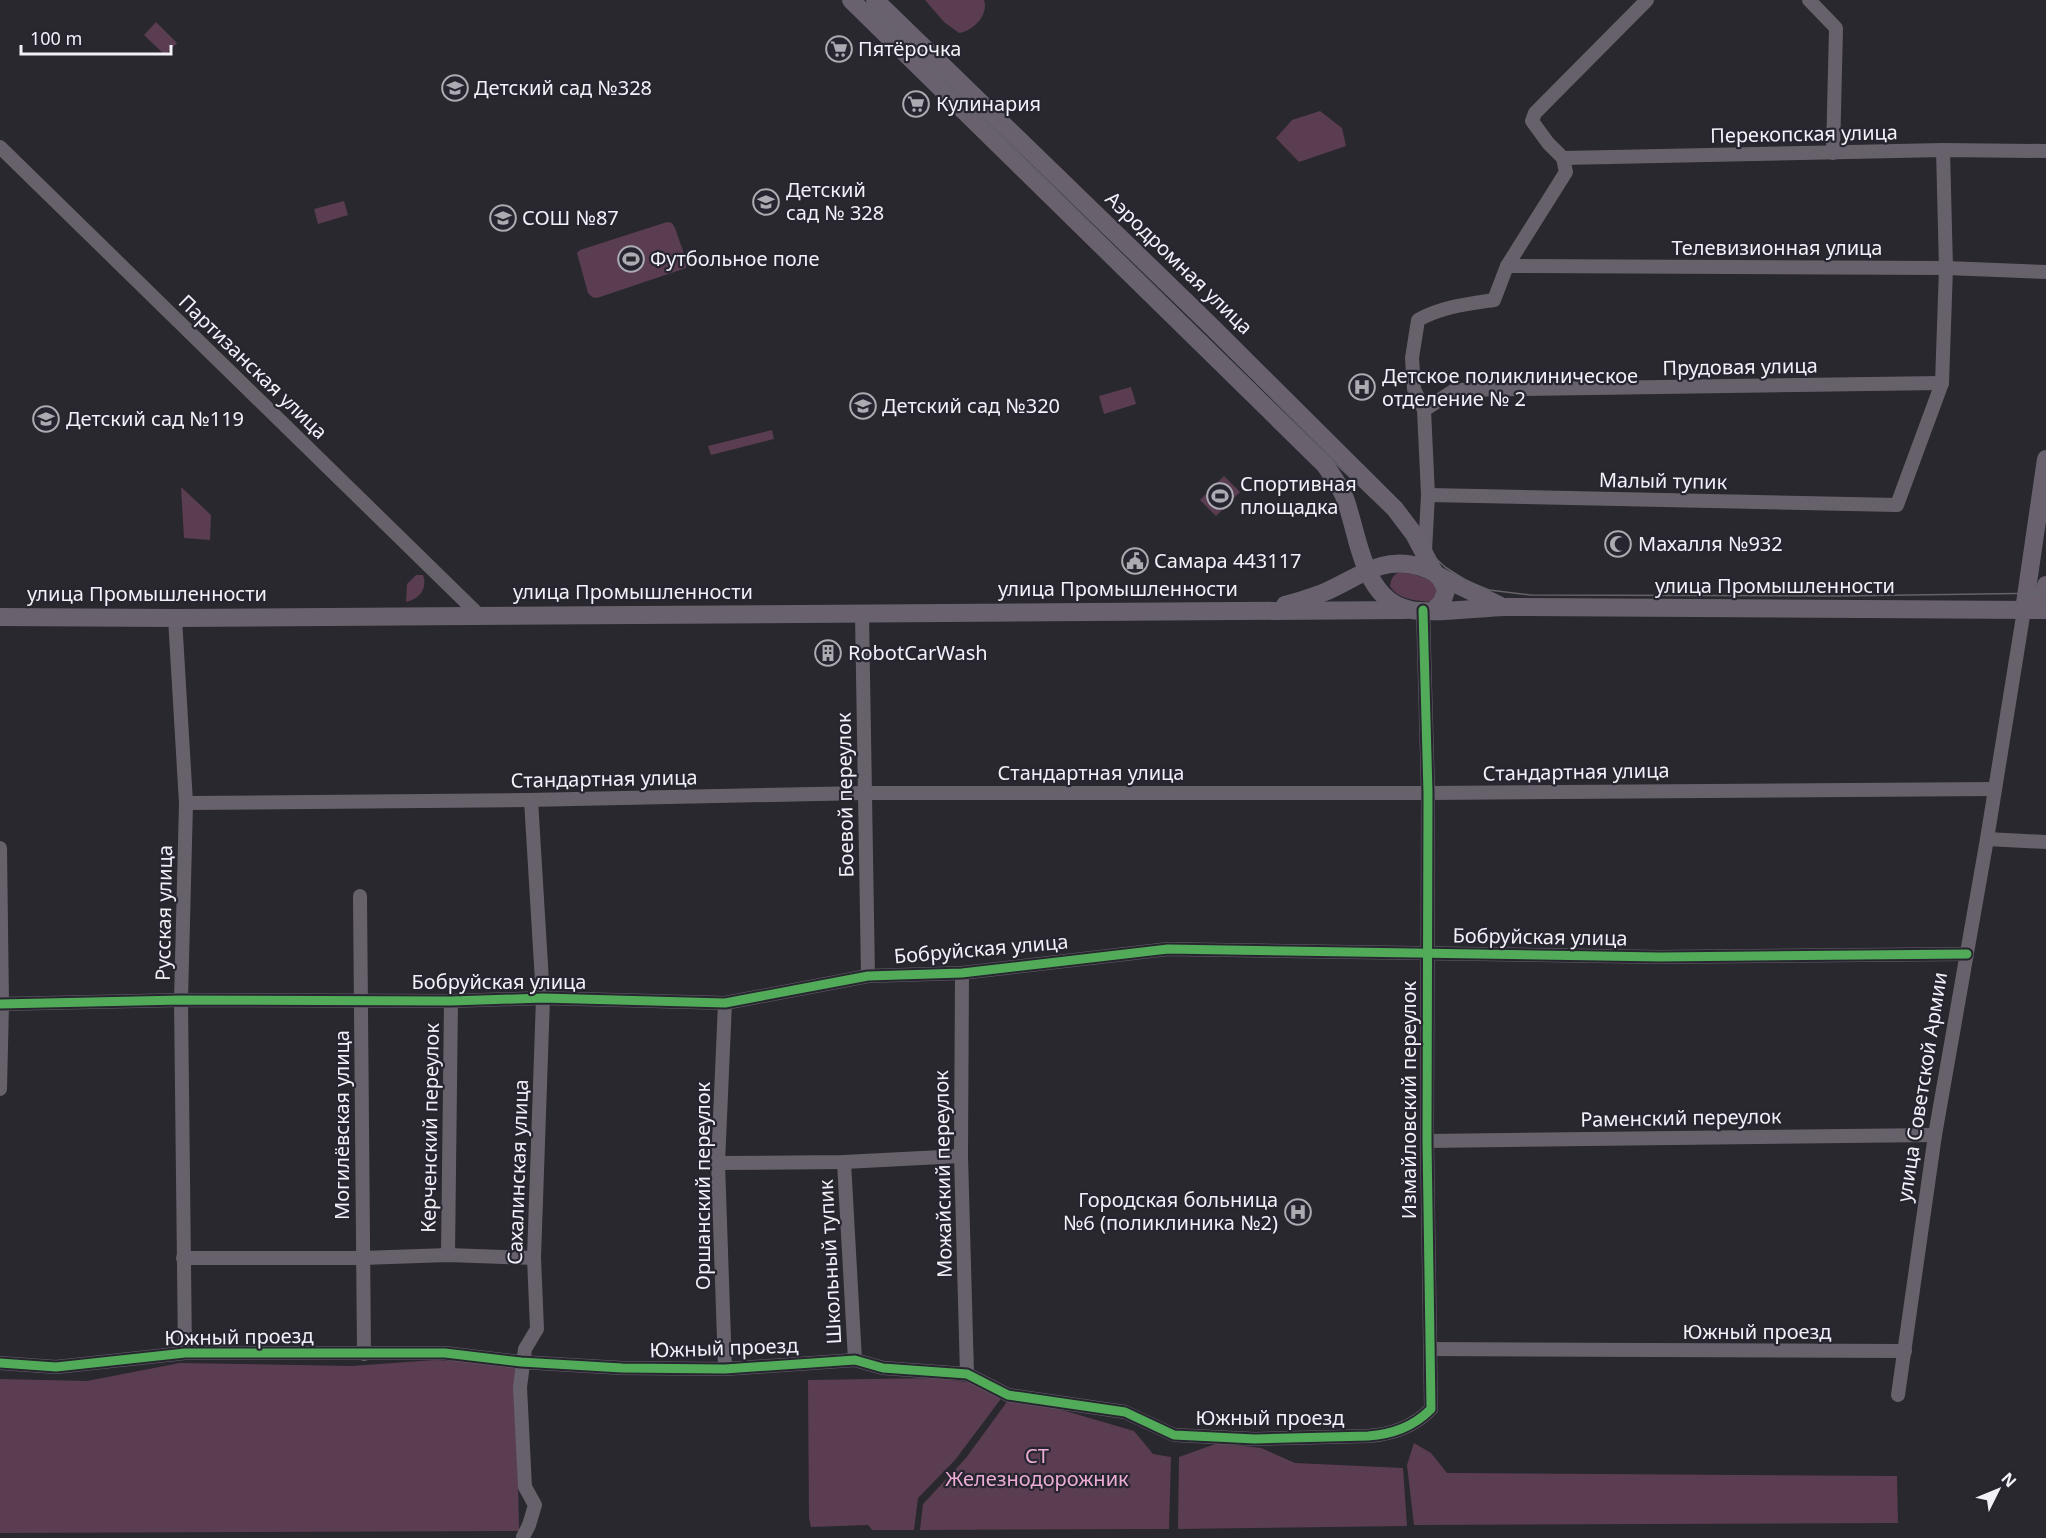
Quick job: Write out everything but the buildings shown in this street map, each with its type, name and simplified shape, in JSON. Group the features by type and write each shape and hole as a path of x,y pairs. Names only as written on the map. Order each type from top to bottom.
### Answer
{"main road":[{"name":"Аэродромная улица","path":"851,0 1325,465 1345,497 1362,557 1368,570"},
{"name":"Аэродромная улица","path":"875,0 1384,497 1406,521 1437,574"},
{"name":"улица Советской Армии","path":"2024,610 2046,459"},
{"name":"улица Промышленности","path":"1265,611 1324,592 1368,570 1387,564 1400,564"},
{"path":"1368,570 1379,589 1416,608 1442,602 1446,591 1437,574 1413,565 1400,564 1387,573 1383,583 1384,591 1416,608"},
{"name":"улица Промышленности","path":"1437,574 1504,607"},
{"path":"2024,610 2040,599 2045,593 2046,585"},
{"name":"улица Промышленности","path":"0,616 174,618 478,614 862,614 1504,607 2046,610"}],"street":[{"path":"1425,551 1428,495 1424,410 1414,389 1412,358 1418,320 1432,312 1494,300 1507,267 1566,172 1563,158 1548,143 1532,121 1535,113 1647,0"},
{"path":"1809,0 1836,28 1833,153"},
{"name":"Партизанская улица","path":"0,147 478,614"},
{"path":"1942,383 1946,268 1943,150"},
{"name":"Перекопская улица","path":"1563,158 1943,150 2046,151"},
{"name":"Телевизионная улица","path":"1507,267 1946,268 2046,272"},
{"name":"Прудовая улица","path":"1424,410 1455,390 1942,383"},
{"name":"Малый тупик","path":"1428,495 1897,505 1942,383"},
{"name":"Измайловский переулок","path":"1416,608 1428,793 1427,1141 1431,1409"},
{"name":"улица Советской Армии","path":"1898,1395 1935,1135 2024,610"},
{"name":"Боевой переулок","path":"862,614 868,976"},
{"name":"Русская улица","path":"174,618 186,802 181,1000 185,1353"},
{"name":"Стандартная улица","path":"186,802 531,800 864,793 1428,793 1995,789"},
{"name":"Сахалинская улица","path":"523,1537 535,1505 525,1487 520,1387 525,1348 537,1329 534,1258 543,998 531,800"},
{"path":"1987,839 2046,842"},
{"path":"0,848 0,1089"},
{"name":"Могилёвская улица","path":"360,896 364,1354"},
{"name":"Бобруйская улица","path":"1,1004 181,1000 451,1001 543,998 725,1002 868,976 962,973 1168,949 1660,957 1967,954"},
{"name":"Можайский переулок","path":"962,973 961,1156 966,1374"},
{"name":"Керченский переулок","path":"448,1255 451,1001"},
{"name":"Оршанский переулок","path":"725,1002 718,1163 725,1369"},
{"name":"Раменский переулок","path":"1427,1141 1935,1135"},
{"path":"718,1163 961,1156"},
{"name":"Школьный тупик","path":"844,1161 855,1360"},
{"path":"183,1258 362,1258 448,1255 534,1258"},
{"name":"Южный проезд","path":"1430,1349 1905,1352"},
{"name":"Южный проезд","path":"0,1363 56,1368 185,1353 445,1353 522,1362 622,1368 725,1369 855,1360 884,1368 966,1374 1008,1395 1125,1412 1174,1435 1255,1439 1383,1434 1419,1421 1431,1409"}],"green space":[{"path":"925,0 984,0 985,6 979,21 970,29 959,33 944,22"},
{"path":"156,22 177,43 165,55 144,35"},
{"path":"1320,111 1342,128 1346,146 1299,162 1276,138 1292,120"},
{"path":"344,201 348,215 318,224 314,209"},
{"name":"Футбольное поле","path":"667,222 672,223 675,228 687,262 686,268 597,298 588,293 577,253 580,250"},
{"path":"1131,387 1136,404 1104,414 1099,396"},
{"path":"772,430 774,439 711,455 708,446"},
{"name":"Спортивная площадка","path":"1224,476 1240,492 1216,516 1200,500"},
{"path":"181,487 211,515 210,540 184,538"},
{"path":"1399,572 1413,574 1438,583 1436,602 1410,599 1394,591 1390,586 1391,581"},
{"path":"416,575 423,575 423,589 418,596 406,602 407,584"},
{"path":"435,1360 519,1364 516,1386 519,1531 0,1533 0,1379 87,1381 180,1363 352,1366"},
{"path":"936,1378 975,1383 1000,1395 1000,1400 955,1460 918,1498 914,1530 872,1530 868,1525 811,1527 809,1518 808,1380"},
{"name":"СТ Железнодорожник","path":"1009,1399 1031,1401 1134,1431 1153,1454 1171,1457 1169,1529 920,1530 923,1504 966,1458"},
{"path":"1218,1443 1261,1448 1295,1463 1403,1468 1407,1526 1178,1529 1179,1457"},
{"path":"1414,1443 1431,1453 1447,1473 1897,1476 1898,1523 1414,1525 1407,1465"}],"tram line":[{"path":"860,0 1336,464 1445,567 1467,581 1489,590 1531,595 1839,596 2046,593"}],"cycle path":[{"path":"0,1363 56,1367 185,1353 445,1353 521,1362 622,1368 725,1369 855,1360 883,1368 967,1374 1008,1395 1125,1412 1174,1435 1255,1439 1368,1436 1410,1425 1431,1409 1427,1141 1428,793 1423,610"},
{"path":"0,1004 181,1000 451,1001 543,998 725,1003 868,976 962,973 1168,949 1660,957 1967,954"}],"place":[{"name":"Пятёрочка","path":"839,49"},
{"name":"Детский сад №328","path":"455,88"},
{"name":"Кулинария","path":"916,104"},
{"name":"Детский сад № 328","path":"766,202"},
{"name":"СОШ №87","path":"503,218"},
{"name":"Футбольное поле","path":"631,259"},
{"name":"Детское поликлиническое отделение № 2","path":"1362,387"},
{"name":"Детский сад №320","path":"863,406"},
{"name":"Детский сад №119","path":"46,419"},
{"name":"Спортивная площадка","path":"1220,496"},
{"name":"Махалля №932","path":"1618,544"},
{"name":"Самара 443117","path":"1135,561"},
{"name":"RobotCarWash","path":"828,653"},
{"name":"Городская больница №6 (поликлиника №2)","path":"1298,1212"}]}
